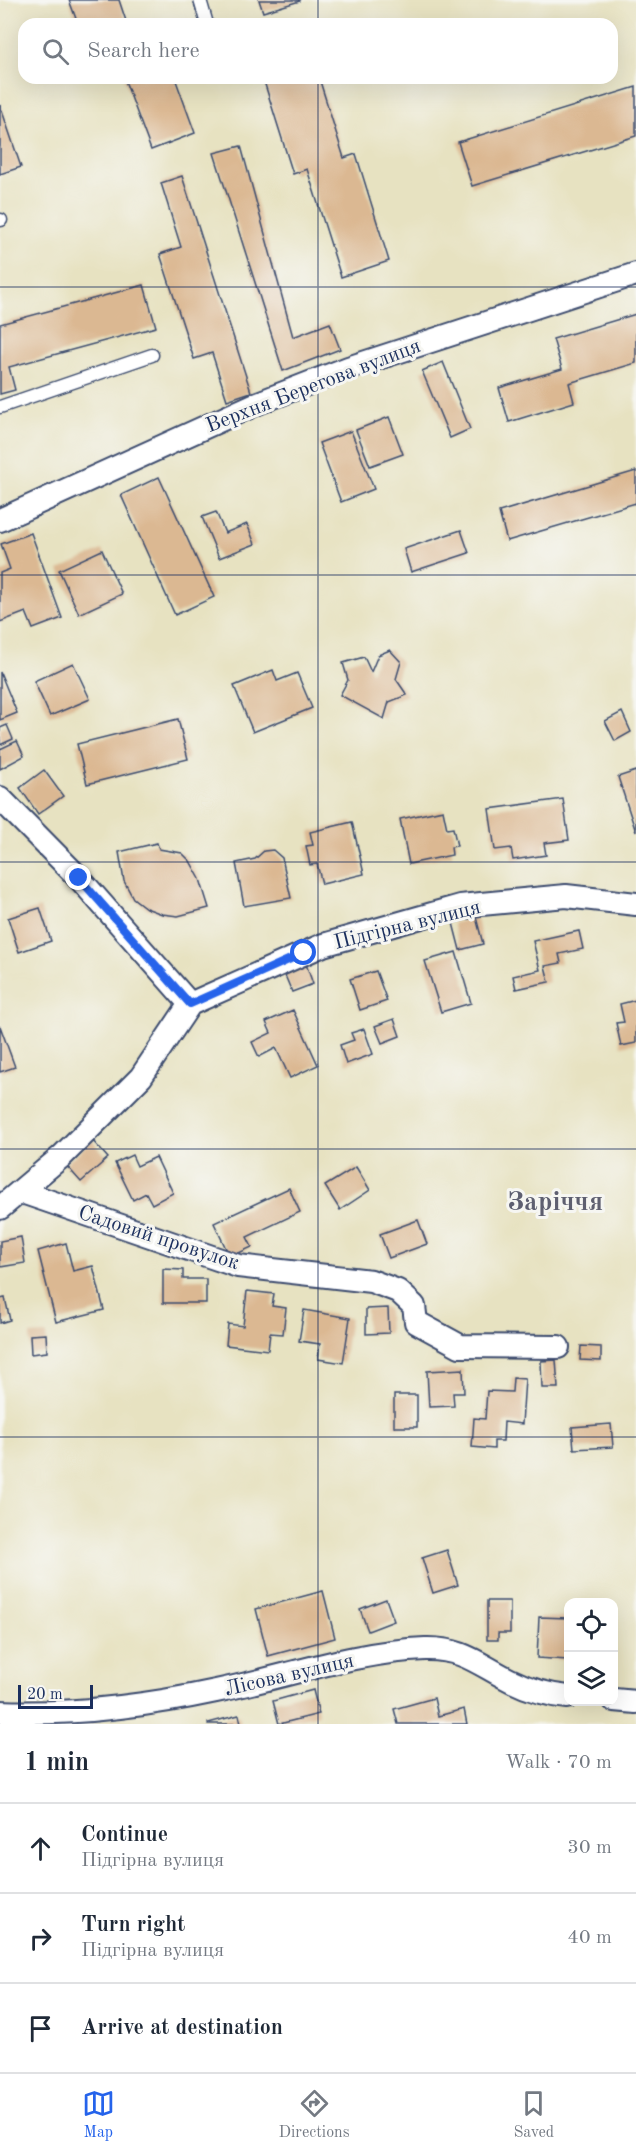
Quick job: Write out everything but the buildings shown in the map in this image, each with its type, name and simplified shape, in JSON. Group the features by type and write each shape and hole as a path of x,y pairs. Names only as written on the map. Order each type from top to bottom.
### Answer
{"street":[{"name":"Верхня Берегова вулиця","path":"0,520 173,439 348,368 636,274"},
{"path":"0,798 79,878 190,1004 141,1077 22,1192 0,1208"},
{"name":"Підгірна вулиця","path":"190,1004 323,945 460,906 566,896 636,904"},
{"name":"Садовий провулок","path":"22,1192 238,1266 371,1281 398,1291 414,1306 416,1322 460,1346 558,1347"},
{"name":"Лісова вулиця","path":"0,1712 36,1714 118,1707 216,1691 356,1657 426,1649 458,1651 512,1681 540,1692 564,1695"},
{"path":"618,1700 636,1702"}],"lane":[{"path":"200,0 205,18"},
{"path":"0,407 152,355"}],"district":[{"name":"Заріччя","path":"555,1201"}],"route":[{"path":"79,878 190,1004 304,953"}]}
